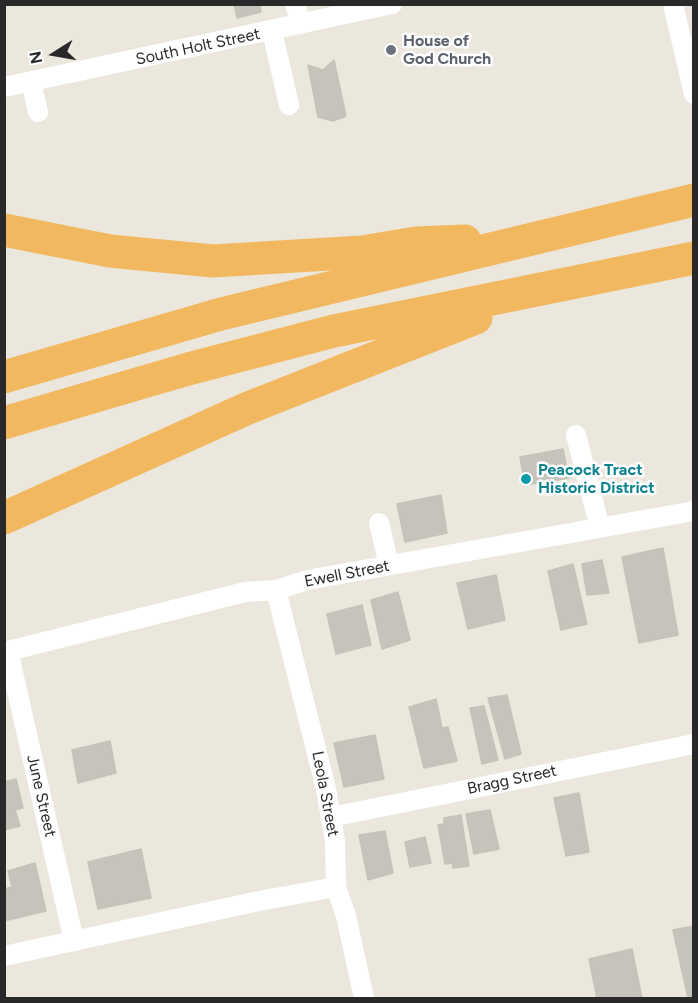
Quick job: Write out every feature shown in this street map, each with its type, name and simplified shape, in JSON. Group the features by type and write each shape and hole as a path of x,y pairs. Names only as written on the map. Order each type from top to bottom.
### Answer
{"highway":[{"path":"4,377 220,314 536,240 693,200"},
{"path":"4,230 110,251 213,261 362,252 416,243 536,240"},
{"path":"4,423 188,369 334,331 693,258"},
{"path":"4,518 248,408 558,286"}],"street":[{"path":"295,4 301,24"},
{"name":"South Holt Street","path":"4,87 392,4"},
{"path":"673,4 693,94"},
{"path":"272,31 289,105"},
{"path":"31,82 38,112"},
{"path":"576,435 600,528"},
{"name":"Ewell Street","path":"6,652 245,592 276,590 307,580 693,511"},
{"path":"379,523 389,565"},
{"name":"Leola Street","path":"276,590 313,731 335,841 336,887 346,916 364,999"},
{"name":"June Street","path":"6,652 74,941"},
{"name":"Bragg Street","path":"331,817 693,744"},
{"path":"4,956 336,887"}],"building":[{"path":"234,4 263,4 260,5 261,12 237,18"},
{"path":"334,60 346,116 333,121 318,117 308,65 323,70"},
{"path":"563,449 569,478 525,485 520,457"},
{"path":"441,495 447,533 405,542 397,504"},
{"path":"663,548 678,635 639,643 622,557"},
{"path":"602,560 609,593 587,595 582,564"},
{"path":"573,564 587,624 561,630 548,571"},
{"path":"496,575 505,620 468,629 457,583"},
{"path":"398,592 410,640 382,649 371,600"},
{"path":"362,605 371,645 336,654 327,614"},
{"path":"507,695 521,754 505,759 488,698"},
{"path":"436,699 442,728 448,727 457,761 424,768 409,707"},
{"path":"484,706 498,760 482,764 470,708"},
{"path":"375,735 384,779 344,787 334,743"},
{"path":"110,741 116,773 78,783 72,750"},
{"path":"16,779 23,808 15,810 20,826 4,830 4,782"},
{"path":"579,793 589,852 566,856 554,798"},
{"path":"490,810 499,849 474,854 466,814"},
{"path":"461,815 469,866 453,868 452,863 445,864 438,825 444,824 444,818"},
{"path":"385,831 393,873 368,880 359,835"},
{"path":"425,837 431,863 410,867 405,842"},
{"path":"141,849 151,898 98,909 88,862"},
{"path":"35,863 46,911 4,921 4,889 12,887 8,871"},
{"path":"694,926 694,998 688,998 673,930"},
{"path":"632,949 642,998 597,998 589,959"}],"place":[{"name":"House of God Church","path":"391,50"},
{"name":"Peacock Tract Historic District","path":"526,479"}]}
